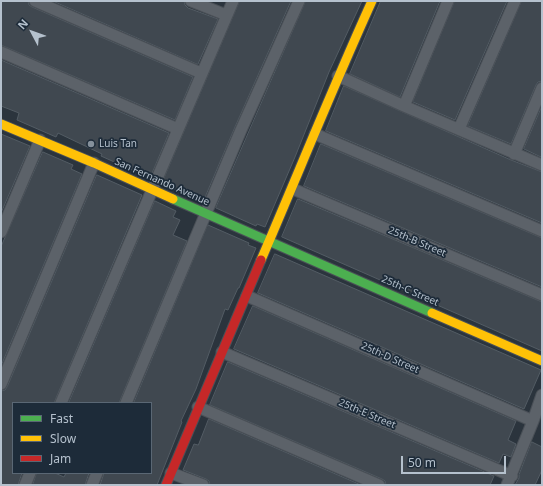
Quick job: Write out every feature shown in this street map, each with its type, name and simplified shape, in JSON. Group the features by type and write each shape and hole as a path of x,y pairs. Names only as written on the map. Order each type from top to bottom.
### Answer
{"street":[{"path":"35,1 201,73"},
{"path":"191,1 226,15"},
{"path":"61,402 233,1"},
{"path":"126,402 241,130 299,1"},
{"path":"166,485 198,407 293,189 338,76 372,1"},
{"path":"404,106 448,1"},
{"path":"459,129 515,1"},
{"path":"1,52 178,129"},
{"path":"338,76 542,165"},
{"path":"514,154 542,88"},
{"name":"San Fernando Avenue","path":"1,124 94,163 206,214 270,241"},
{"path":"315,134 542,230"},
{"path":"1,232 40,140"},
{"path":"1,384 94,163"},
{"name":"25th-B Street","path":"293,189 542,295"},
{"name":"25th-C Street","path":"270,241 542,361"},
{"name":"25th-D Street","path":"246,296 533,420"},
{"name":"25th-E Street","path":"222,352 510,480"},
{"path":"510,480 542,395"},
{"path":"198,407 379,485"},
{"path":"171,473 203,485"},
{"path":"25,485 30,474"},
{"path":"92,485 97,474"}],"building":[{"path":"1,1 28,1 29,5 32,7 193,77 175,120 1,45"},
{"path":"53,1 184,1 188,8 218,19 198,64"},
{"path":"240,1 291,1 203,202 162,184"},
{"path":"306,1 362,1 329,72 265,227 257,224 256,226 216,208"},
{"path":"381,1 440,1 400,97 350,74"},
{"path":"455,1 507,1 455,120 413,102"},
{"path":"522,1 542,1 542,81 538,82 536,85 511,144 468,126"},
{"path":"1,60 169,133 150,178 101,156 102,154 58,133 56,137 17,120 19,113 1,106"},
{"path":"344,86 511,160 542,172 542,223 326,131"},
{"path":"542,106 542,154 541,157 524,149"},
{"path":"1,134 30,146 1,213"},
{"path":"321,144 542,238 542,287 304,186"},
{"path":"43,152 73,165 71,169 82,174 1,366 1,247"},
{"path":"97,175 142,195 54,402 12,402 12,474 22,474 18,485 1,485 1,391 5,390"},
{"path":"298,199 542,302 542,351 282,237"},
{"path":"155,201 176,211 173,217 180,220 173,235 187,241 119,402 69,402"},
{"path":"208,225 249,243 248,245 256,248 228,310 225,309 196,389 181,421 182,422 157,485 100,485 104,474 152,474 152,402 134,402"},
{"path":"275,254 541,370 524,409 258,293"},
{"path":"253,306 516,421 508,440 516,444 511,457 503,454 499,463 234,349"},
{"path":"228,362 494,476 490,485 386,485 385,481 382,479 210,405"},
{"path":"209,419 361,485 210,485 209,481 206,479 183,470 194,444 198,445"},
{"path":"532,442 542,447 542,470 535,485 515,485 519,478"},
{"path":"37,474 57,474 64,477 66,474 89,474 85,485 33,485"}],"traffic: fast":[{"path":"173,199 432,313"}],"traffic: slow":[{"path":"261,260 329,98 372,1"},
{"path":"1,124 94,163 173,199"},
{"path":"432,313 542,361"}],"traffic: jam":[{"path":"166,485 261,260"}],"place":[{"name":"Luis Tan","path":"91,144"}]}
